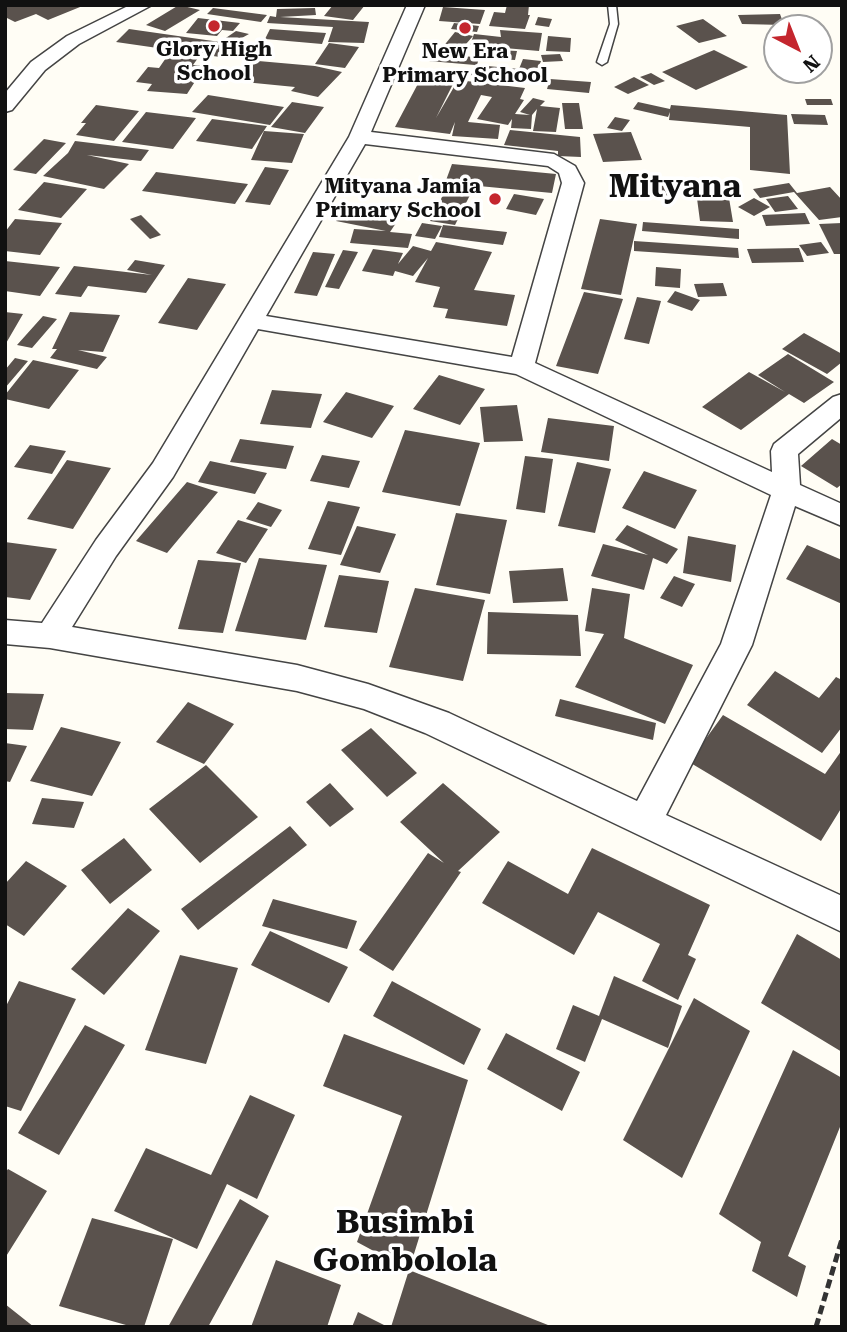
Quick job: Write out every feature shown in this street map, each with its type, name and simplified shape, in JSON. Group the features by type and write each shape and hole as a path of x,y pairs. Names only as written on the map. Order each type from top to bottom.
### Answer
{"street":[{"path":"5,106 38,66 73,40 144,5"},
{"path":"50,636 106,548 163,470 359,137 416,5"},
{"path":"359,137 554,160 568,170 573,183 522,366"},
{"path":"252,321 522,366 842,516"},
{"path":"645,821 736,645 787,489 784,451 842,403"},
{"path":"5,632 50,636 297,677 368,697 437,723 842,915"}],"lane":[{"path":"602,62 614,24 612,5"}],"path":[{"path":"816,1327 842,1239"}],"building":[{"path":"5,5 85,5 48,20 36,14 15,22 5,17"},
{"path":"179,5 200,10 165,31 146,25"},
{"path":"333,5 365,5 353,20 324,16"},
{"path":"507,5 529,5 530,15 525,29 489,26 494,12 505,13"},
{"path":"443,7 485,10 480,24 439,21"},
{"path":"213,8 267,15 261,22 207,14"},
{"path":"315,8 316,15 280,17 369,22 364,43 328,42 333,27 267,23 270,16 276,17 277,9"},
{"path":"763,14 763,24 742,24 738,15"},
{"path":"538,17 552,19 549,27 535,25"},
{"name":"Glory High School","path":"198,18 240,23 233,31 222,30 217,36 186,33"},
{"path":"703,19 727,36 699,43 676,26"},
{"name":"New Era Primary School","path":"454,23 479,26 477,32 451,29"},
{"path":"129,29 220,42 236,31 249,34 231,44 220,57 116,42"},
{"path":"270,29 326,33 322,44 265,39"},
{"path":"500,30 542,33 539,51 470,45 474,34 501,37"},
{"path":"455,32 473,36 460,51 442,48"},
{"path":"548,36 571,38 570,52 546,51"},
{"path":"329,43 359,47 345,68 315,64"},
{"path":"475,49 517,51 515,60 479,58 477,65 519,69 523,59 541,61 533,82 470,75 475,65 429,61 433,53 473,57"},
{"path":"714,50 748,67 696,90 662,72"},
{"path":"560,54 563,61 543,62 541,55"},
{"path":"168,55 198,58 193,65 205,66 187,94 147,91 152,84 136,82 148,67 159,68"},
{"path":"247,60 315,66 342,72 318,97 291,91 295,87 234,81"},
{"path":"651,73 665,81 654,85 640,77"},
{"path":"634,77 649,85 628,94 614,87"},
{"path":"421,78 454,82 436,118 458,80 525,88 520,99 524,100 515,114 530,115 520,112 533,98 545,101 540,106 560,108 556,132 533,131 537,109 532,115 531,129 511,128 512,119 508,125 477,119 492,97 481,95 468,122 500,125 498,139 452,136 455,122 450,134 395,127"},
{"path":"550,79 591,82 589,93 547,89"},
{"path":"208,95 284,107 270,125 192,112"},
{"path":"805,99 831,99 833,105 807,105"},
{"path":"292,102 324,107 305,133 271,127"},
{"path":"638,102 670,109 671,105 787,115 790,174 750,170 750,127 669,120 670,112 668,117 633,109"},
{"path":"562,103 579,103 583,129 565,129"},
{"path":"96,105 139,111 114,141 76,135 86,123 81,123"},
{"path":"146,112 196,118 173,149 122,142"},
{"path":"791,114 825,115 828,125 794,124"},
{"path":"615,117 630,120 622,131 607,128"},
{"path":"212,119 267,126 252,149 196,141"},
{"path":"510,130 580,137 581,157 558,156 558,151 504,145"},
{"path":"264,131 304,134 292,163 251,160"},
{"path":"631,132 642,160 603,162 593,134"},
{"path":"44,139 66,143 36,174 13,170"},
{"path":"75,141 149,150 141,161 87,155 129,164 104,189 43,176 68,153"},
{"path":"452,164 556,174 552,193 458,184 474,187 455,225 430,221 449,183 445,183"},
{"path":"265,167 289,170 270,205 245,202"},
{"path":"156,172 248,184 235,204 142,191"},
{"path":"648,181 675,184 673,196 646,193"},
{"path":"44,182 87,189 61,218 18,210"},
{"path":"789,183 797,193 830,187 842,200 842,217 819,220 794,192 760,198 753,189"},
{"path":"696,191 728,192 733,222 700,221"},
{"path":"514,194 544,199 536,215 506,209"},
{"path":"788,196 798,209 775,212 766,199"},
{"path":"754,198 770,207 754,216 738,207"},
{"path":"344,210 398,220 390,232 412,234 408,248 350,243 354,229 386,231 336,221"},
{"path":"805,213 810,224 766,226 762,215"},
{"path":"141,215 161,235 150,239 130,219"},
{"path":"15,219 62,223 40,255 5,251 5,232"},
{"path":"600,219 637,224 621,295 581,289"},
{"path":"643,222 739,229 739,239 642,231"},
{"path":"422,223 442,226 435,239 415,236"},
{"path":"842,223 842,254 834,254 819,224"},
{"path":"443,225 507,232 503,245 439,237"},
{"path":"634,241 738,248 739,258 634,251"},
{"path":"436,242 492,252 474,290 515,295 507,326 445,318 448,309 433,307 440,287 415,282 428,258 413,276 395,271 393,276 362,271 373,249 403,253 398,264 413,246 431,251"},
{"path":"821,242 829,253 807,256 799,245"},
{"path":"799,248 804,262 752,263 747,249"},
{"path":"343,250 358,252 339,289 325,287"},
{"path":"313,252 335,254 317,296 294,293"},
{"path":"135,260 165,265 146,293 88,286 81,297 55,294 74,266 152,275 127,270"},
{"path":"5,261 60,267 40,296 5,291"},
{"path":"656,267 681,269 680,288 655,286"},
{"path":"188,278 226,284 197,330 158,323"},
{"path":"723,283 727,296 698,297 694,284"},
{"path":"675,291 700,300 692,311 667,302"},
{"path":"584,292 623,299 598,374 556,366"},
{"path":"637,297 661,301 649,344 624,339"},
{"path":"5,312 23,314 5,345"},
{"path":"70,312 120,315 103,352 78,350 107,357 97,369 50,358 57,349 52,349"},
{"path":"43,316 57,319 32,348 17,345"},
{"path":"804,333 842,354 842,362 827,374 782,349"},
{"path":"788,354 834,382 804,403 789,394 741,430 702,407 749,372 785,392 758,375"},
{"path":"15,358 28,361 5,388 5,370"},
{"path":"33,360 79,370 49,409 5,399 5,395"},
{"path":"439,375 485,389 460,425 413,409"},
{"path":"272,390 322,394 311,428 260,424"},
{"path":"346,392 394,406 372,438 323,422"},
{"path":"517,405 523,441 484,442 480,407"},
{"path":"548,418 614,426 609,461 541,452"},
{"path":"405,430 480,443 460,506 382,492"},
{"path":"240,439 294,446 286,469 230,462"},
{"path":"832,439 842,445 842,484 837,488 801,466"},
{"path":"30,445 66,451 52,474 14,467"},
{"path":"322,455 360,461 349,488 310,481"},
{"path":"525,456 553,459 545,513 516,509"},
{"path":"67,460 111,468 73,529 27,519"},
{"path":"210,461 267,473 255,494 198,482"},
{"path":"577,462 611,469 595,533 558,526"},
{"path":"644,471 697,490 675,529 622,508"},
{"path":"187,482 218,492 167,553 136,541"},
{"path":"328,501 360,507 341,555 308,549"},
{"path":"258,502 282,510 271,527 246,519"},
{"path":"456,513 507,520 490,594 436,585"},
{"path":"238,520 268,529 246,563 216,553"},
{"path":"627,525 678,549 667,564 653,558 644,590 591,576 603,544 648,555 615,540"},
{"path":"357,526 396,534 380,573 340,565"},
{"path":"688,536 736,545 731,582 683,573"},
{"path":"5,542 57,549 30,600 5,597"},
{"path":"807,545 842,560 842,604 786,579"},
{"path":"259,558 327,565 306,640 235,631"},
{"path":"198,560 241,563 223,633 178,629"},
{"path":"563,568 568,601 513,603 509,571"},
{"path":"339,575 389,581 377,633 324,627"},
{"path":"674,576 695,584 682,607 660,598"},
{"path":"415,588 485,600 463,681 389,667"},
{"path":"592,588 630,594 624,638 693,665 665,724 575,687 604,634 585,631"},
{"path":"488,612 578,615 581,656 487,654"},
{"path":"775,671 819,698 836,677 842,680 842,727 822,753 747,705"},
{"path":"5,693 44,694 33,730 5,729"},
{"path":"560,699 656,723 653,740 555,716"},
{"path":"188,702 234,724 204,764 156,742"},
{"path":"723,715 825,774 842,750 842,807 821,841 689,762"},
{"path":"61,727 121,742 92,796 30,781"},
{"path":"371,728 417,773 387,797 341,750"},
{"path":"5,743 27,746 10,782 5,781"},
{"path":"206,765 258,817 200,863 149,809"},
{"path":"330,783 354,809 330,827 306,802"},
{"path":"443,783 500,832 458,871 461,872 393,971 359,950 428,853 444,863 400,822"},
{"path":"42,798 84,802 74,828 32,824"},
{"path":"290,826 307,845 198,930 181,909"},
{"path":"124,838 152,870 110,904 81,870"},
{"path":"592,848 710,905 688,955 696,959 678,1000 642,981 660,944 598,912 574,955 482,903 508,861 568,894"},
{"path":"26,861 67,886 24,936 5,924 5,884"},
{"path":"273,899 357,921 347,949 262,926"},
{"path":"128,908 160,931 104,995 71,969"},
{"path":"270,931 348,967 329,1003 251,965"},
{"path":"797,934 842,960 842,1052 761,1003"},
{"path":"180,955 238,968 206,1064 145,1050"},
{"path":"614,976 682,1006 668,1048 602,1019 585,1062 556,1049 573,1005 599,1016"},
{"path":"19,981 76,999 21,1111 5,1106 5,1008"},
{"path":"392,981 481,1029 464,1065 373,1016"},
{"path":"694,998 750,1031 682,1178 623,1140"},
{"path":"85,1025 125,1045 59,1155 18,1133"},
{"path":"506,1033 580,1072 562,1111 487,1069"},
{"path":"344,1034 468,1080 409,1270 357,1242 402,1116 323,1086"},
{"path":"793,1050 842,1078 842,1122 788,1256 806,1266 797,1297 752,1271 761,1242 719,1214"},
{"path":"250,1095 295,1115 257,1199 227,1184 197,1249 114,1211 146,1148 211,1175"},
{"path":"8,1169 47,1191 5,1258 5,1173"},
{"path":"240,1199 269,1216 208,1327 168,1327"},
{"path":"92,1218 173,1239 144,1327 133,1327 59,1306"},
{"path":"276,1260 341,1285 327,1327 251,1327"},
{"path":"409,1270 553,1327 391,1327"},
{"path":"5,1304 34,1327 5,1327"},
{"path":"358,1312 388,1327 352,1327"}],"place":[{"name":"Glory High School","path":"214,26"},
{"name":"New Era Primary School","path":"465,28"},
{"name":"Mityana Jamia Primary School","path":"495,199"}],"district":[{"name":"Mityana","path":"675,188"},
{"name":"Busimbi Gombolola","path":"405,1242"}]}
